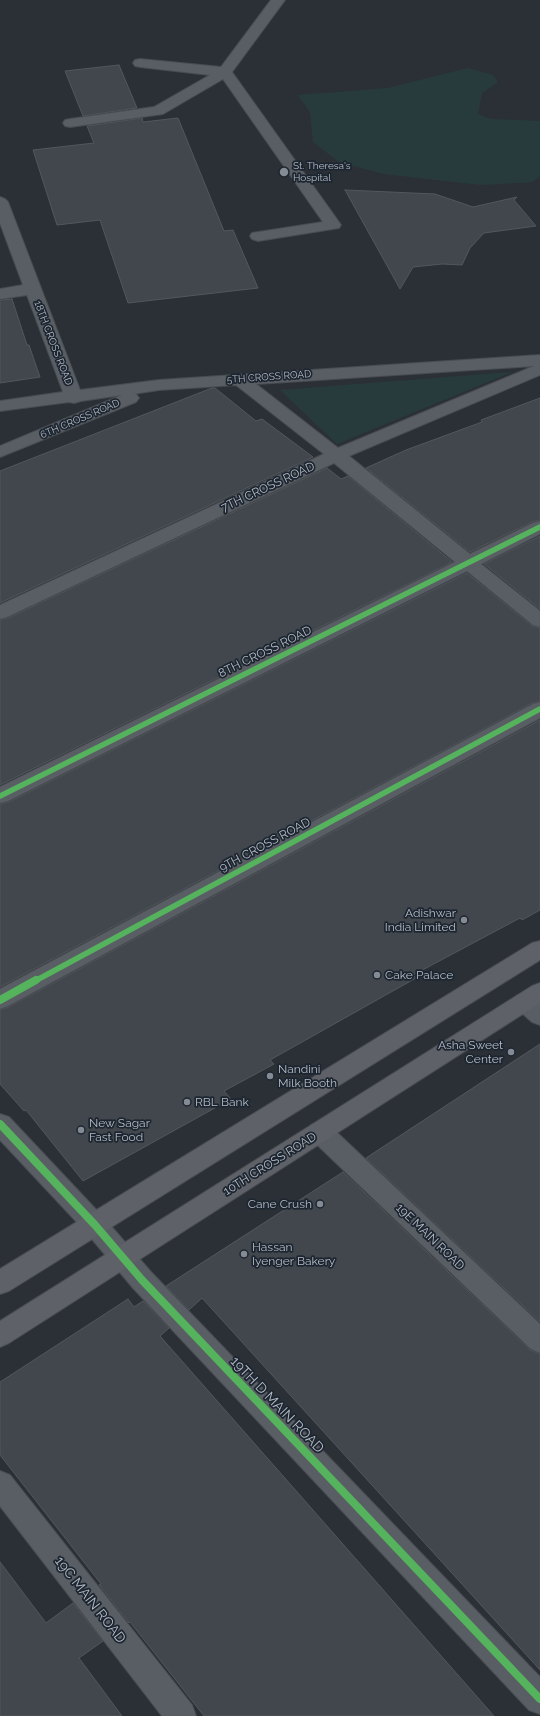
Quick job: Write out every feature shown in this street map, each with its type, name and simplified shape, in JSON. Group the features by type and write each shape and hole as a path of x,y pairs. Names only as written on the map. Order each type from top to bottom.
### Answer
{"main road":[{"path":"0,1283 540,949"},
{"name":"10TH CROSS ROAD","path":"0,1335 320,1132 535,1003"}],"street":[{"path":"70,122 158,111 225,72 278,0"},
{"path":"140,63 225,72 333,225 258,236"},
{"name":"18TH CROSS ROAD","path":"0,202 74,398"},
{"path":"0,294 32,289"},
{"name":"5TH CROSS ROAD","path":"0,406 74,398 159,385 540,360"},
{"name":"7TH CROSS ROAD","path":"0,613 336,455 540,369"},
{"path":"239,379 336,455 540,621"},
{"name":"6TH CROSS ROAD","path":"0,452 159,385"},
{"name":"8TH CROSS ROAD","path":"0,796 540,527"},
{"name":"9TH CROSS ROAD","path":"0,1000 540,709"},
{"name":"19TH D MAIN ROAD","path":"0,1124 95,1224 142,1280 540,1699"},
{"name":"19E MAIN ROAD","path":"320,1132 540,1341"},
{"name":"19C MAIN ROAD","path":"0,1484 181,1716"}],"shaded area":[{"path":"468,68 493,75 498,82 482,93 478,114 491,119 540,121 540,176 532,182 481,185 384,174 339,162 313,142 310,112 298,95 388,88"},
{"path":"512,372 337,444 280,390"}],"building":[{"path":"119,65 137,108 83,116 65,71"},
{"path":"142,118 143,122 178,118 224,231 233,230 258,288 128,303 100,220 57,225 33,150 94,143 87,126"},
{"path":"345,190 435,194 473,207 517,197 514,200 536,226 484,233 470,248 462,265 442,264 413,267 400,289"},
{"path":"12,299 27,345 29,345 40,377 0,383 0,300"},
{"path":"215,388 256,421 262,419 313,457 0,603 0,471"},
{"path":"540,398 540,520 532,522 470,552 366,468 406,450 482,422 481,420"},
{"path":"327,468 341,479 348,476 452,562 0,785 0,620 8,618"},
{"path":"540,536 540,609 484,564"},
{"path":"467,573 532,626 540,628 540,701 532,703 0,987 0,804 9,802"},
{"path":"540,720 540,910 522,920 520,918 413,975 416,978 270,1060 274,1064 224,1091 231,1099 83,1181 26,1110 24,1111 0,1084 0,1010 9,1007"},
{"path":"540,1044 540,1322 366,1158"},
{"path":"343,1172 530,1350 540,1354 540,1670 202,1298 189,1310 166,1286"},
{"path":"128,1299 134,1307 143,1301 169,1328 160,1336 494,1716 204,1716 99,1585 101,1584 0,1455 0,1382"},
{"path":"0,1562 46,1623 73,1603 103,1641 79,1658 122,1716 0,1716"}],"cycle path":[{"path":"0,796 540,527"},
{"path":"0,1000 540,709"},
{"path":"0,1124 95,1225 142,1280 540,1699"}],"place":[{"name":"St. Theresa's Hospital","path":"284,172"},
{"name":"Adishwar India Limited","path":"464,920"},
{"name":"Cake Palace","path":"377,975"},
{"name":"Asha Sweet Center","path":"511,1052"},
{"name":"Nandini Milk Booth","path":"270,1076"},
{"name":"RBL Bank","path":"187,1102"},
{"name":"New Sagar Fast Food","path":"81,1130"},
{"name":"Cane Crush","path":"320,1204"},
{"name":"Hassan Iyenger Bakery","path":"244,1254"}]}
